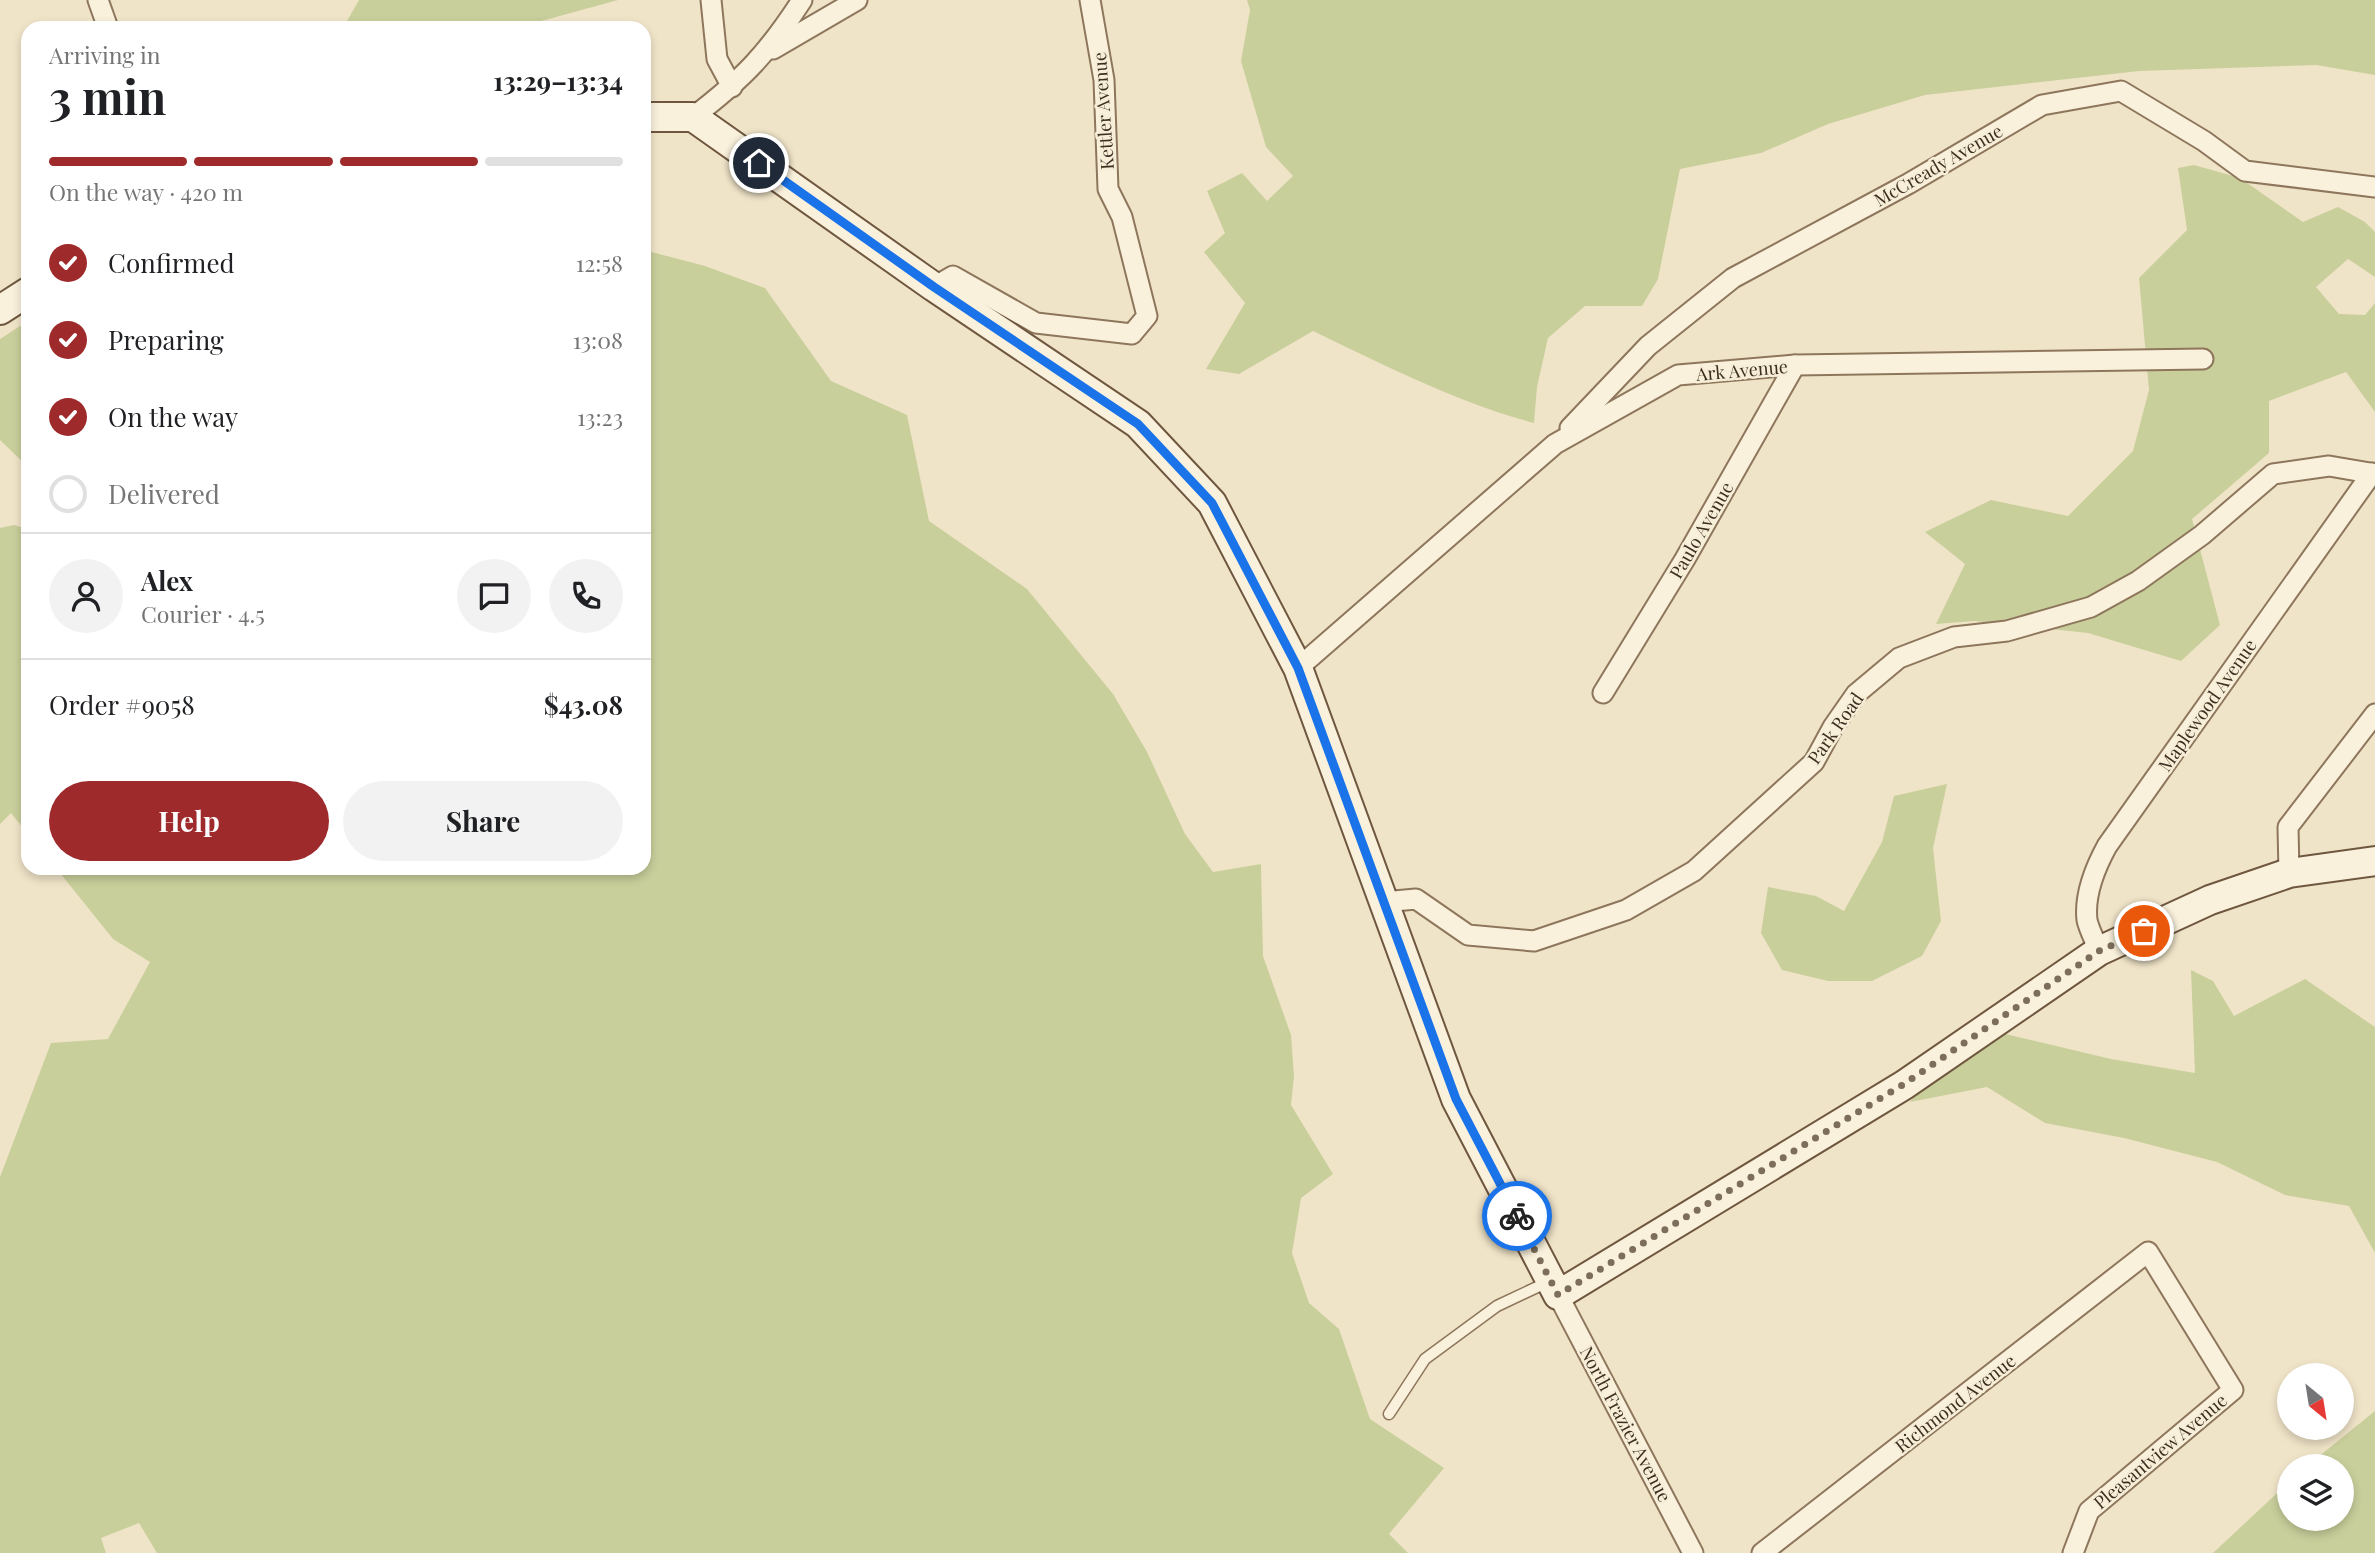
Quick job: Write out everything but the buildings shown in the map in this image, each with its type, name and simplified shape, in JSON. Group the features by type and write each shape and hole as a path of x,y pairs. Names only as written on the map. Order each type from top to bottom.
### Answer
{"street":[{"path":"98,0 106,21"},
{"path":"711,0 717,59 732,87"},
{"path":"693,117 732,87 766,53 802,0"},
{"path":"766,53 857,0"},
{"name":"Kettler Avenue","path":"934,287 953,276 1036,323 1132,334 1146,316 1122,217 1108,189 1104,80 1090,0"},
{"name":"McCready Avenue","path":"1555,444 1648,346 1733,278 1908,184 2042,106 2121,91 2204,141 2245,171 2375,187"},
{"path":"651,117 693,117 934,287 1138,424 1212,503 1298,668 1456,1099 1554,1288 1904,1084 2099,951 2210,900 2289,873 2375,861"},
{"path":"0,310 21,296"},
{"name":"Ark Avenue","path":"1298,668 1555,444 1678,375 1795,365 2203,359"},
{"name":"Paulo Avenue","path":"1604,693 1685,559 1795,365"},
{"name":"Park Road","path":"1383,902 1416,899 1468,935 1534,940 1626,910 1694,871 1814,762 1833,727 1856,694 1899,658 1954,638 2007,631 2091,607 2138,581 2202,535 2273,474 2329,466 2373,473"},
{"name":"Maplewood Avenue","path":"2099,951 2087,921 2088,899 2094,871 2107,846 2373,473"},
{"path":"2289,873 2288,827 2375,714"},
{"name":"Pleasantview Avenue","path":"2073,1553 2089,1511 2233,1390 2148,1252"},
{"name":"Richmond Avenue","path":"1762,1553 2148,1252"},
{"name":"North Frazier Avenue","path":"1554,1288 1693,1553"}],"lane":[{"path":"1389,1414 1425,1359 1497,1306 1554,1288"}],"green space":[{"path":"359,0 618,0 542,21 347,21"},
{"path":"1247,0 2375,0 2375,75 2316,65 2139,71 1925,95 1828,124 1761,153 1680,169 1658,279 1642,306 1585,306 1548,338 1537,387 1534,423 1449,394 1313,331 1239,374 1206,369 1245,303 1204,252 1225,233 1207,191 1242,173 1267,201 1293,176 1266,147 1241,61 1250,10"},
{"path":"2194,165 2240,178 2303,222 2338,207 2365,222 2375,232 2375,277 2348,259 2316,287 2339,314 2365,315 2375,303 2375,412 2346,372 2269,401 2269,453 2192,519 2220,625 2181,661 2088,633 1974,621 1936,624 1965,564 1925,532 1991,500 2068,516 2133,451 2149,390 2139,278 2187,230 2178,168"},
{"path":"651,252 705,266 765,288 831,381 907,415 929,521 1027,589 1113,694 1147,752 1185,834 1213,872 1261,864 1263,956 1291,1035 1294,1076 1291,1105 1333,1174 1301,1198 1292,1253 1309,1303 1339,1329 1370,1419 1444,1468 1389,1534 1408,1553 157,1553 139,1523 101,1538 106,1553 0,1553 0,1177 51,1043 108,1039 150,962 113,939 62,875 651,875"},
{"path":"21,326 21,460 0,440 0,339"},
{"path":"14,525 21,527 21,825 11,813 0,824 0,528"},
{"path":"1947,784 1933,848 1941,921 1922,956 1872,981 1828,981 1782,970 1761,933 1768,887 1816,896 1844,911 1882,842 1894,796"},
{"path":"2191,970 2213,981 2234,1016 2305,979 2375,1027 2375,1253 2349,1206 2285,1195 2217,1162 2124,1138 2045,1123 1987,1087 1910,1102 1936,1070 2001,1033 2111,1059 2195,1073"},
{"path":"2375,1411 2375,1553 2213,1553 2277,1493 2277,1531 2354,1531 2354,1454 2322,1454 2339,1440 2354,1440 2354,1428"}],"way so far":[{"path":"1517,1216 1558,1295 1904,1084 2099,951 2144,931"}],"route":[{"path":"759,163 934,287 1138,424 1212,503 1298,668 1456,1099 1517,1216"}]}
